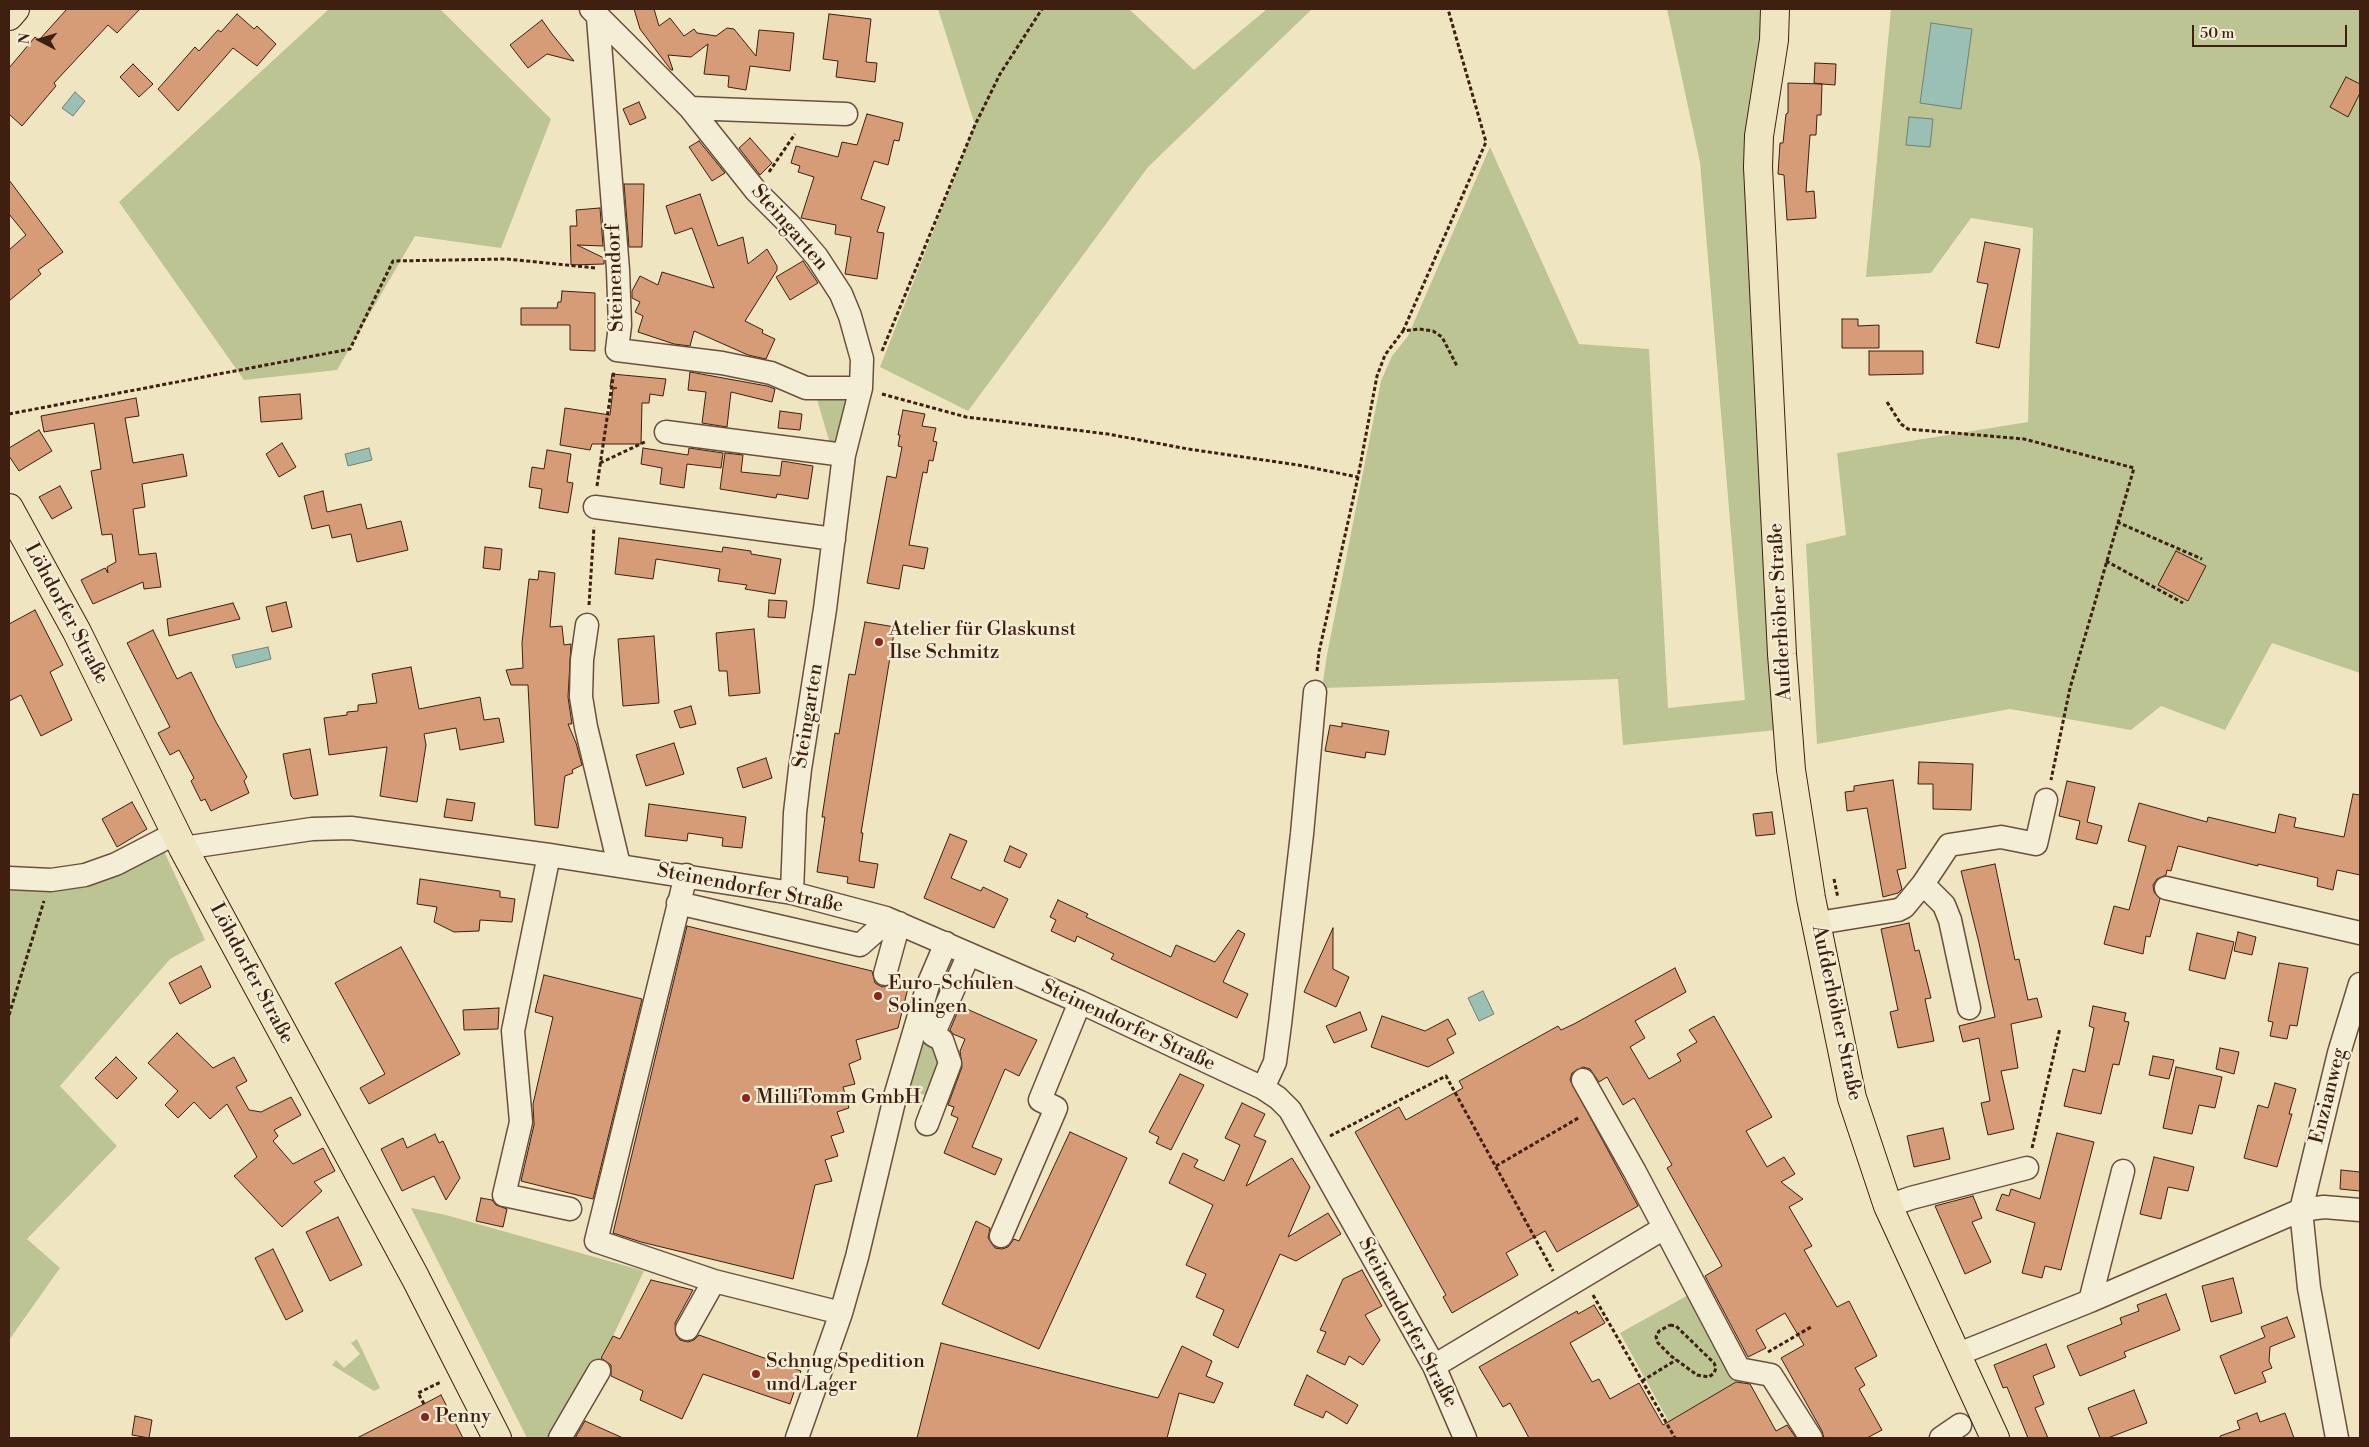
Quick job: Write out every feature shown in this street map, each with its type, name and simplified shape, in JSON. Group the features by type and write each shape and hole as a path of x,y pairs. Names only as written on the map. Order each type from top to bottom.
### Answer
{"main road":[{"path":"9,16 15,9"},
{"name":"Aufderhöher Straße","path":"1775,9 1774,40 1759,136 1758,167 1782,654 1791,770 1811,898 1830,921 1852,1098 1888,1206 1995,1438"},
{"name":"Löhdorfer Straße","path":"9,508 77,632 180,841 415,1277 497,1438"}],"street":[{"name":"Steingarten","path":"595,13 690,108 756,191 788,222 817,256 840,294 850,316 862,359 861,388 844,455 834,539 800,769 795,813 792,893"},
{"name":"Steinendorf","path":"595,13 618,270 620,325 617,350 722,363 771,374 806,388 861,388"},
{"path":"690,108 846,114"},
{"path":"666,432 844,455"},
{"path":"595,507 834,539"},
{"path":"587,625 582,660 581,697 586,727 619,865"},
{"path":"1263,1088 1275,1062 1280,1024 1302,834 1315,692"},
{"path":"1830,921 1898,910 1909,903 1949,845 1982,838 2001,837 2036,844 2046,800"},
{"name":"Steinendorfer Straße","path":"9,878 51,880 85,875 180,841 351,828 549,854 792,893 892,920 1080,1002 1263,1088 1278,1098 1290,1110 1311,1146 1434,1366 1465,1438"},
{"path":"549,854 512,1031 520,1122 504,1195 570,1209"},
{"path":"686,875 596,1240 714,1281 841,1313"},
{"path":"1923,884 1944,905 1950,920 1969,1008"},
{"path":"2166,888 2360,933"},
{"path":"678,903 860,945 892,920"},
{"path":"886,974 892,920"},
{"path":"797,1438 841,1313 857,1257 896,1094 928,985 946,943"},
{"path":"926,1124 950,1064 942,1040 932,1036 969,954"},
{"name":"Enzianweg","path":"2337,1438 2309,1288 2301,1210 2339,1054 2360,984"},
{"path":"1001,1236 1056,1108 1040,1100 1080,1002"},
{"path":"1583,1080 1739,1369 1772,1375 1811,1438"},
{"path":"1888,1206 1911,1198 2027,1168"},
{"path":"2090,1301 2123,1171"},
{"path":"1956,1355 2090,1301 2301,1210 2324,1208 2360,1210"},
{"path":"1434,1366 1664,1228"},
{"path":"687,1329 714,1281"},
{"path":"560,1438 599,1370"},
{"path":"1941,1438 1960,1425"}],"path":[{"path":"880,354 975,125 1000,74 1042,9"},
{"path":"1315,692 1319,652 1358,477 1377,376 1385,355 1403,331 1486,142 1448,9"},
{"path":"756,191 808,114"},
{"path":"9,414 350,349 393,260 507,259 618,270"},
{"path":"1403,331 1419,329 1433,331 1442,337 1457,366"},
{"path":"587,625 595,507 605,422 617,350"},
{"path":"861,388 966,416 1108,434 1188,449 1298,465 1358,477"},
{"path":"1887,402 1901,424 1908,429 2024,439 2134,468 2070,688 2046,800"},
{"path":"600,463 666,432"},
{"path":"2117,522 2202,559"},
{"path":"2106,562 2183,603"},
{"path":"1830,921 1833,872"},
{"path":"9,1015 51,880"},
{"path":"2027,1168 2060,1028"},
{"path":"1311,1146 1446,1076 1563,1289"},
{"path":"1496,1166 1598,1107"},
{"path":"1583,1277 1675,1438"},
{"path":"1665,1326 1676,1326 1714,1363 1716,1368 1709,1377 1703,1377 1676,1360 1658,1343 1656,1338 1665,1326"},
{"path":"1739,1369 1811,1327"},
{"path":"1642,1381 1676,1360"},
{"path":"424,1404 418,1393 441,1382"}],"green space":[{"path":"329,9 440,9 551,119 501,248 415,236 337,370 244,380 119,202"},
{"path":"938,9 1129,9 1194,70 1267,9 1312,9 1148,167 968,411 880,367 975,125"},
{"path":"1667,9 1763,9 1748,146 1777,730 1623,745 1618,679 1322,688 1381,381 1392,356 1408,336 1490,147 1579,344 1649,349 1668,708 1745,700 1700,162"},
{"path":"1891,9 2360,9 2360,673 2272,643 2225,730 2161,706 2131,730 2010,709 1817,744 1806,544 1846,535 1837,453 2028,422 2033,228 1971,218 1931,273 1866,277"},
{"path":"851,392 840,446 831,447 816,396"},
{"path":"163,849 205,940 170,959 60,1086 117,1146 27,1239 60,1268 9,1340 9,887 60,890"},
{"path":"922,1042 939,1049 946,1063 931,1097 909,1090 906,1077"},
{"path":"411,1208 446,1215 644,1271 613,1336 554,1438 527,1438"},
{"path":"1692,1293 1739,1380 1669,1422 1620,1333"},
{"path":"357,1339 380,1388 374,1391 332,1365 336,1360 344,1368 360,1354 351,1343"}],"water":[{"path":"1931,23 1972,29 1961,109 1920,103"},
{"path":"75,92 85,101 73,116 62,108"},
{"path":"1909,117 1933,119 1930,147 1906,145"},
{"path":"369,448 372,460 348,466 345,454"},
{"path":"268,647 271,659 236,668 232,655"},
{"path":"1483,991 1494,1014 1479,1021 1468,998"}],"building":[{"path":"67,9 140,9 117,33 108,25 54,83 56,86 22,126 9,114 9,68 35,37 39,40"},
{"path":"634,9 654,9 659,26 670,18 684,36 694,29 697,33 716,36 727,28 734,29 756,56 759,30 794,33 790,71 750,66 746,90 728,87 729,76 704,74 708,44 691,57 668,55 673,70 671,70 640,29"},
{"path":"237,14 254,29 257,26 276,44 257,66 233,48 178,111 158,89 195,47 199,51 218,30 221,32"},
{"path":"829,14 871,19 866,62 877,63 875,82 836,77 838,61 823,59"},
{"path":"542,20 574,61 547,54 528,68 510,45"},
{"path":"1815,63 1836,64 1835,85 1814,83"},
{"path":"133,64 153,84 139,97 120,77"},
{"path":"2346,77 2360,84 2360,93 2348,117 2330,107"},
{"path":"1788,83 1822,84 1821,115 1817,115 1816,135 1810,135 1806,192 1814,191 1816,218 1787,220 1784,175 1778,174 1780,143 1783,143 1786,114 1788,113"},
{"path":"639,102 646,118 630,125 623,109"},
{"path":"867,114 903,123 899,141 894,140 888,165 874,161 861,199 885,207 877,232 884,233 877,279 845,274 851,237 835,234 836,225 801,218 814,177 798,172 800,166 791,163 796,146 838,157 842,142 857,145"},
{"path":"750,138 772,163 760,175 739,148"},
{"path":"699,141 725,173 712,181 689,147"},
{"path":"9,180 63,252 38,270 41,274 9,301 9,250 26,235 9,214"},
{"path":"624,184 644,184 642,247 629,247"},
{"path":"700,194 718,246 743,237 748,264 767,249 777,266 777,270 745,321 763,330 762,333 775,339 766,359 748,355 694,331 690,346 674,344 638,332 643,316 635,312 640,302 632,298 632,291 640,276 658,285 662,272 714,288 692,228 675,234 666,206"},
{"path":"600,208 603,246 577,245 604,258 604,264 571,265 570,226 577,226 576,210"},
{"path":"1985,242 2020,249 1999,348 1976,343 1988,284 1977,282"},
{"path":"803,261 818,283 790,300 776,277"},
{"path":"562,291 595,293 595,351 570,350 570,325 521,325 521,308 557,308 558,302 561,302"},
{"path":"1842,319 1858,319 1858,326 1879,325 1879,348 1842,348"},
{"path":"1869,351 1923,351 1923,374 1869,375"},
{"path":"690,372 767,386 775,389 772,402 731,392 727,427 702,423 706,392 688,390"},
{"path":"612,374 666,379 663,396 650,394 649,403 642,403 641,444 592,444 590,450 560,445 565,408 610,415 613,389 617,388 610,387"},
{"path":"300,394 302,419 261,422 259,397"},
{"path":"136,398 139,416 125,418 133,463 183,454 187,476 142,484 145,507 133,509 139,555 156,553 161,587 144,589 143,582 93,604 81,580 105,568 108,573 107,567 116,562 112,534 102,535 91,471 101,469 94,423 44,432 41,416"},
{"path":"903,410 925,414 922,426 936,428 933,441 937,442 933,461 929,460 927,473 923,472 909,545 928,548 924,569 903,565 899,589 867,583 887,476 896,478 902,447 898,446 900,435 898,435"},
{"path":"780,411 802,414 800,430 778,428"},
{"path":"39,430 52,451 19,471 9,456 9,448"},
{"path":"282,443 296,467 279,477 266,454"},
{"path":"643,448 688,455 689,448 723,453 721,468 687,464 684,488 660,484 662,468 641,464"},
{"path":"547,450 571,454 567,482 573,483 568,513 539,508 542,489 529,487 532,467 544,469"},
{"path":"725,453 743,455 741,472 780,476 782,461 813,466 808,499 777,494 776,498 720,489"},
{"path":"60,486 72,508 52,519 39,497"},
{"path":"323,491 327,512 361,504 367,529 401,521 408,550 357,562 351,534 332,538 329,525 312,529 304,496"},
{"path":"619,538 722,552 723,547 751,551 751,554 781,559 775,594 745,589 747,585 718,581 720,569 656,559 653,579 615,574"},
{"path":"485,547 502,549 500,570 483,568"},
{"path":"2176,551 2206,566 2188,601 2158,585"},
{"path":"539,571 555,573 550,627 562,626 564,645 571,644 568,697 572,724 568,724 582,765 572,770 573,773 565,776 558,828 535,825 528,685 511,685 506,670 523,668 522,643 529,579 538,580"},
{"path":"769,600 787,601 785,618 768,617"},
{"path":"286,602 292,627 272,632 266,607"},
{"path":"233,603 240,619 169,636 167,619"},
{"path":"35,610 63,665 50,672 72,720 41,736 21,695 9,701 9,624"},
{"path":"865,622 895,627 861,833 863,833 859,861 878,864 874,888 847,883 848,877 817,872 825,817 822,817 835,733 839,734 849,674 855,675"},
{"path":"754,629 760,693 729,696 727,671 719,671 716,633"},
{"path":"153,630 177,679 191,672 247,777 244,781 249,793 211,811 205,799 201,801 191,781 194,778 179,750 170,755 158,733 170,727 127,643"},
{"path":"654,636 659,703 623,706 618,639"},
{"path":"411,667 419,709 480,697 484,720 499,718 504,742 460,750 456,728 424,734 426,745 417,802 380,796 387,747 329,755 324,718 347,715 347,712 358,711 358,705 377,703 372,674"},
{"path":"691,706 696,724 680,728 674,711"},
{"path":"1342,723 1389,731 1385,755 1366,752 1365,758 1325,751 1330,725 1342,727"},
{"path":"674,743 684,774 646,786 636,755"},
{"path":"310,749 318,795 294,799 291,796 283,754"},
{"path":"766,758 772,778 743,788 737,768"},
{"path":"1919,762 1973,764 1971,810 1933,809 1933,784 1918,784"},
{"path":"1893,780 1906,868 1897,870 1902,889 1898,893 1883,897 1867,808 1847,811 1845,792 1854,791 1854,786"},
{"path":"2067,781 2095,787 2087,822 2102,826 2097,844 2076,839 2080,821 2059,816"},
{"path":"2353,794 2360,795 2360,875 2337,870 2333,890 2317,886 2318,878 2258,864 2258,866 2178,846 2171,871 2167,870 2166,875 2157,879 2153,885 2154,892 2160,899 2150,937 2146,936 2143,954 2104,944 2114,906 2129,910 2146,846 2128,841 2139,803 2207,822 2208,817 2275,833 2279,814 2296,818 2294,827 2344,837"},
{"path":"447,799 475,803 472,821 444,817"},
{"path":"132,802 147,829 117,847 102,819"},
{"path":"649,804 746,817 742,848 722,846 723,838 688,833 687,841 645,836"},
{"path":"1772,812 1775,834 1756,836 1753,814"},
{"path":"950,834 967,841 951,878 981,891 983,887 1008,899 994,928 924,898"},
{"path":"1010,846 1027,854 1020,868 1004,861"},
{"path":"1995,864 2015,960 2019,959 2028,1000 2037,998 2042,1017 2011,1024 2018,1068 2001,1071 2014,1129 1988,1135 1981,1103 1990,1101 1979,1038 1963,1042 1959,1026 1995,1017 1961,871"},
{"path":"420,879 500,891 500,897 515,899 512,922 480,920 479,931 454,932 434,922 437,907 417,904"},
{"path":"1058,900 1088,914 1086,917 1171,957 1176,945 1215,962 1238,930 1245,934 1223,982 1248,994 1237,1018 1111,959 1114,954 1077,936 1075,942 1051,931 1056,920 1050,917"},
{"path":"1909,923 1915,951 1919,950 1931,998 1925,999 1934,1041 1898,1048 1890,1012 1898,1010 1881,929"},
{"name":"MilliTomm GmbH","path":"687,926 872,971 875,983 882,987 894,984 898,977 910,980 898,1028 856,1040 861,1059 849,1064 855,1084 843,1087 849,1108 837,1112 844,1132 831,1136 838,1156 825,1160 832,1181 815,1185 793,1279 641,1242 613,1233"},
{"path":"1333,928 1333,969 1349,977 1336,1007 1304,992"},
{"path":"2238,932 2256,937 2252,955 2234,951"},
{"path":"2197,933 2234,942 2225,979 2189,970"},
{"path":"401,947 460,1054 369,1104 360,1088 385,1074 335,983"},
{"path":"2279,963 2308,968 2297,1026 2290,1025 2287,1039 2270,1036 2273,1022 2268,1021"},
{"path":"201,966 211,987 180,1004 169,983"},
{"path":"1675,968 1686,992 1635,1021 1645,1038 1630,1047 1649,1079 1681,1061 1677,1054 1697,1042 1689,1030 1714,1016 1772,1117 1746,1131 1767,1167 1784,1157 1795,1174 1781,1182 1803,1199 1789,1207 1812,1246 1804,1250 1837,1307 1849,1301 1877,1356 1855,1368 1865,1385 1859,1389 1882,1430 1867,1438 1824,1438 1822,1431 1781,1358 1804,1345 1785,1313 1756,1330 1766,1348 1748,1357 1705,1276 1722,1266 1667,1168 1672,1165 1634,1098 1623,1105 1607,1077 1599,1082 1590,1069 1583,1067 1572,1073 1570,1080 1638,1206 1557,1252 1545,1231 1506,1253 1518,1275 1452,1313 1443,1297 1446,1295 1355,1132 1399,1107 1406,1120 1463,1088 1459,1081 1558,1026 1561,1030 1574,1024"},
{"path":"544,975 642,999 593,1199 521,1181 534,1125 533,1104 553,1017 535,1012"},
{"path":"960,1006 1037,1040 1019,1076 1005,1069 972,1147 1002,1159 995,1175 944,1153 958,1118 951,1115 954,1107 948,1105 962,1067 960,1051 965,1039 953,1034 950,1030"},
{"path":"2093,1006 2126,1013 2124,1021 2129,1022 2119,1065 2113,1064 2101,1114 2064,1106 2073,1069 2085,1072 2094,1028 2089,1026"},
{"path":"499,1008 498,1029 464,1030 463,1010"},
{"path":"1360,1012 1367,1030 1334,1043 1326,1026"},
{"path":"1382,1016 1425,1031 1448,1019 1456,1034 1447,1039 1454,1053 1428,1067 1371,1047"},
{"path":"177,1033 213,1068 234,1057 247,1081 236,1087 249,1110 261,1112 291,1097 301,1115 274,1130 278,1136 273,1141 293,1164 323,1148 335,1171 314,1182 322,1191 282,1227 234,1176 257,1157 227,1104 210,1119 194,1102 178,1118 165,1105 178,1091 148,1063"},
{"path":"2220,1048 2239,1052 2234,1074 2216,1069"},
{"path":"2153,1056 2174,1060 2169,1079 2149,1075"},
{"path":"116,1057 137,1078 117,1099 95,1078"},
{"path":"2176,1067 2222,1077 2215,1108 2199,1105 2192,1134 2163,1128"},
{"path":"1180,1074 1204,1085 1171,1150 1156,1143 1159,1137 1149,1132"},
{"path":"2275,1083 2296,1089 2289,1114 2292,1114 2277,1167 2244,1158 2258,1105 2268,1108"},
{"path":"1242,1103 1265,1114 1254,1136 1266,1141 1246,1186 1292,1158 1310,1187 1288,1237 1328,1213 1341,1234 1296,1261 1280,1254 1238,1348 1213,1335 1224,1310 1196,1297 1206,1274 1186,1265 1213,1205 1169,1183 1183,1153 1198,1160 1194,1167 1224,1181 1240,1145 1225,1138"},
{"path":"1943,1128 1950,1159 1914,1167 1907,1136"},
{"path":"1070,1132 1127,1158 1039,1349 942,1304 976,1221 990,1228 988,1238 995,1248 1002,1249 1008,1247 1014,1239 1019,1241"},
{"path":"2057,1133 2094,1142 2061,1270 2045,1266 2042,1278 2022,1273 2035,1223 1996,1210 2002,1194 2009,1196 2011,1189 2040,1199"},
{"path":"435,1134 439,1143 443,1141 460,1178 446,1200 434,1176 402,1191 381,1149 403,1138 407,1148"},
{"path":"2154,1157 2194,1167 2188,1191 2168,1187 2161,1219 2140,1214"},
{"path":"2341,1170 2360,1172 2360,1191 2340,1189"},
{"path":"1973,1196 1982,1218 1972,1222 1991,1262 1965,1274 1935,1206"},
{"path":"481,1198 492,1200 496,1205 507,1209 503,1227 476,1221"},
{"path":"338,1217 362,1265 330,1281 306,1232"},
{"path":"273,1249 303,1311 286,1320 255,1258"},
{"path":"1362,1270 1382,1306 1365,1315 1380,1340 1363,1365 1349,1356 1345,1365 1317,1352 1326,1332 1320,1330 1343,1279"},
{"path":"2233,1278 2242,1313 2211,1322 2202,1286"},
{"path":"651,1280 693,1290 675,1323 676,1335 680,1340 688,1342 694,1340 699,1335 801,1371 790,1404 703,1374 682,1419 640,1400 643,1391 611,1376 611,1365 601,1358 613,1336 620,1339"},
{"path":"2166,1294 2180,1330 2124,1352 2126,1357 2080,1376 2067,1346 2122,1324 2120,1318 2139,1311 2137,1305"},
{"path":"1594,1305 1605,1323 1570,1343 1592,1382 1599,1379 1610,1399 1639,1383 1663,1425 1736,1382 1750,1384 1776,1431 1787,1425 1796,1438 1529,1438 1510,1403 1503,1407 1479,1367 1577,1311 1578,1314"},
{"path":"2287,1317 2295,1337 2270,1347 2269,1361 2272,1368 2262,1372 2266,1382 2235,1394 2220,1356 2265,1337 2261,1327"},
{"path":"941,1343 1158,1398 1182,1346 1212,1361 1206,1376 1223,1383 1214,1403 1179,1393 1167,1438 917,1438"},
{"path":"2046,1344 2055,1367 2033,1376 2044,1404 2035,1408 2048,1438 2028,1438 2007,1387 2003,1388 1994,1365"},
{"path":"1307,1375 1358,1405 1347,1424 1326,1411 1323,1418 1294,1405"},
{"path":"2134,1390 2147,1423 2108,1438 2100,1438 2088,1408"},
{"name":"Penny","path":"441,1395 463,1438 357,1438 424,1404"},
{"path":"2257,1413 2260,1422 2285,1413 2294,1438 2220,1438 2220,1436 2240,1429 2237,1421"},
{"path":"135,1416 152,1420 149,1438 132,1435"},
{"path":"585,1421 623,1438 575,1438"}],"place":[{"name":"Atelier für Glaskunst Ilse Schmitz","path":"879,642"},
{"name":"Euro-Schulen Solingen","path":"878,996"},
{"name":"MilliTomm GmbH","path":"746,1098"},
{"name":"Schnug Spedition und Lager","path":"756,1374"},
{"name":"Penny","path":"425,1417"}]}
